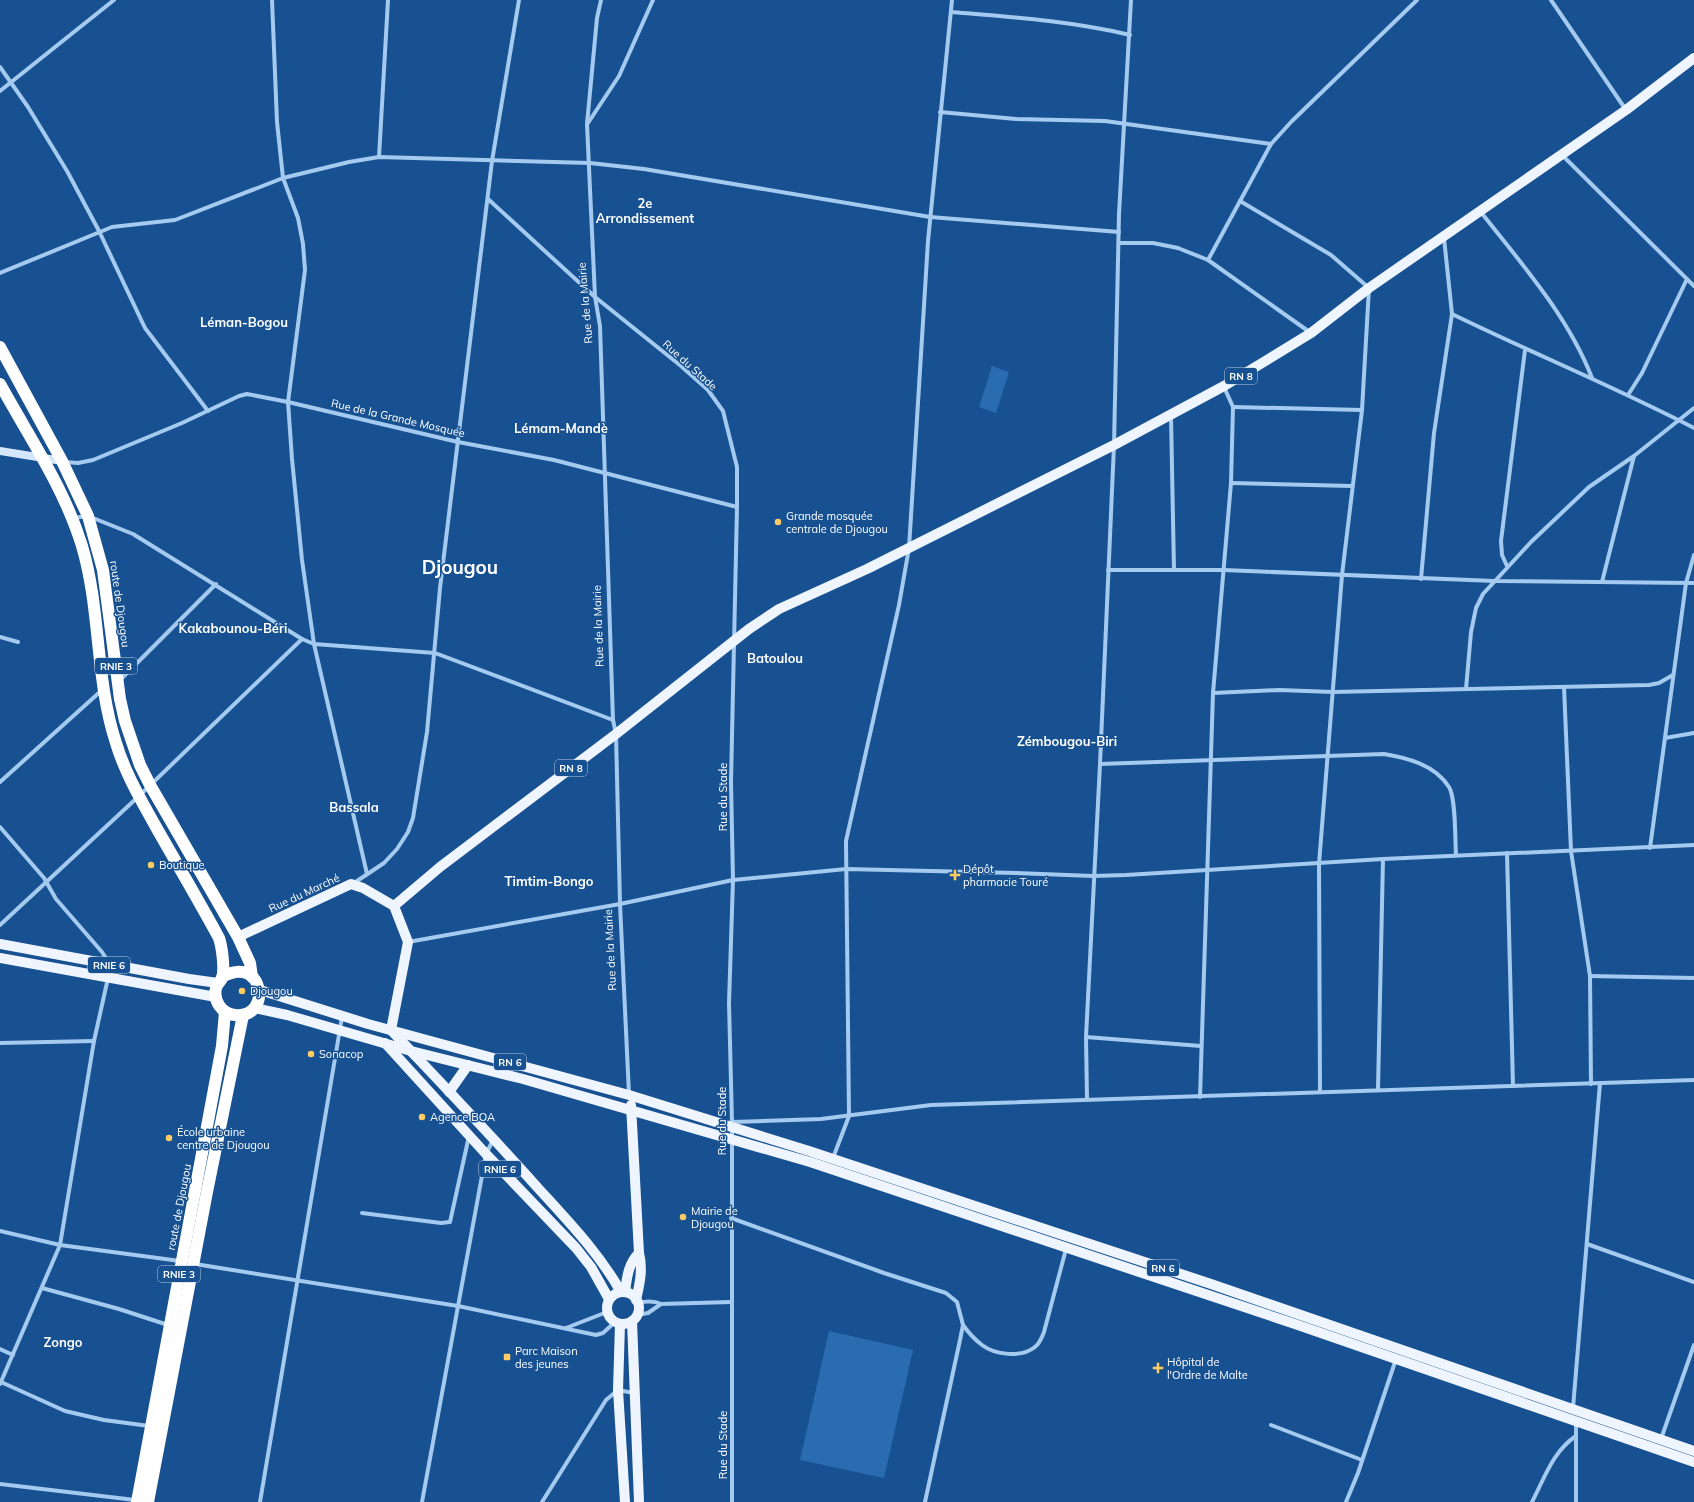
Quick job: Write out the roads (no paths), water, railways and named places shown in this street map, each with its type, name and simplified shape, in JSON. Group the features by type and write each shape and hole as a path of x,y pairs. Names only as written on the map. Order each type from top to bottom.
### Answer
{"highway":[{"name":"route de Djougou","path":"0,347 62,461 88,516 103,570 118,682 125,721 131,740 150,785 238,936 250,963 252,976"},
{"name":"RNIE 3","path":"0,384 44,459 64,499 82,546 91,589 104,689 116,743 125,768 138,796 219,938 222,947 220,980 216,997"},
{"path":"220,980 232,972 242,972 252,976"},
{"name":"RNIE 3","path":"252,976 260,990"},
{"path":"216,997 221,1008 225,1012 234,1015 243,1015 254,1008 259,1000 260,990"},
{"name":"route de Djougou","path":"145,1501 152,1426 222,1046 225,1012"},
{"name":"RNIE 3","path":"145,1501 194,1264 232,1063 243,1015"}],"main road":[{"name":"RN 8","path":"394,906 440,867 616,734 749,629 779,609 909,548 1114,445 1224,386 1311,333 1370,288 1626,110 1694,58"},
{"path":"0,451 62,461"},
{"name":"Rue du Marché","path":"238,936 351,884 363,888 394,906"},
{"path":"260,990 391,1030 408,942 394,906"},
{"name":"RNIE 6","path":"0,944 110,965 220,980"},
{"name":"RNIE 6","path":"0,958 216,997"},
{"path":"254,1008 287,1014 385,1043"},
{"name":"RNIE 6","path":"391,1030 493,1138 596,1254 623,1292"},
{"name":"RN 6","path":"391,1030 731,1124 1400,1348 1694,1451"},
{"name":"RNIE 6","path":"385,1043 469,1136 584,1258 609,1299"},
{"name":"RN 6","path":"385,1043 632,1109 825,1167 1066,1249 1292,1323 1395,1360 1694,1462"},
{"path":"449,1092 468,1065"},
{"name":"Rue de la Mairie","path":"629,1095 632,1109 639,1252 642,1274 637,1301"},
{"path":"623,1292 628,1268 632,1260 639,1252"},
{"path":"623,1292 609,1299 607,1312 618,1323 618,1390 625,1502"},
{"path":"623,1292 637,1301 635,1318 634,1393 639,1502"},
{"path":"618,1323 635,1318"}],"street":[{"path":"0,91 114,0"},
{"path":"272,0 277,122 284,178 298,218 304,244 305,270 288,402 301,545 314,644 367,874"},
{"path":"379,157 388,0"},
{"path":"351,884 384,863 397,849 408,832 413,818 427,732 440,588 492,161 519,0"},
{"name":"Rue de la Mairie","path":"601,0 595,33 587,124 595,297 600,326 614,720 616,734 620,904 629,1095"},
{"path":"587,124 619,76 653,0"},
{"path":"825,1167 832,1159 849,1116 846,841 899,604 909,548 916,403 930,217 952,0"},
{"path":"1087,1099 1086,1037 1114,445 1119,232 1131,0"},
{"path":"1208,260 1271,144 1292,121 1417,0"},
{"path":"1551,0 1626,110"},
{"path":"951,12 1043,20 1096,27 1130,35"},
{"path":"0,67 12,82 66,171 99,231 145,328 208,411"},
{"path":"940,112 1016,119 1105,121 1271,144"},
{"path":"1561,154 1694,286"},
{"path":"0,273 99,231 112,227 175,220 284,178 349,162 379,157 590,163 644,169 930,217 1119,232"},
{"name":"Rue du Stade","path":"488,199 595,297 681,366 708,390 723,411 737,466 731,782 733,880 730,1003 732,1502"},
{"path":"1240,201 1331,255 1370,288 1362,410 1342,575 1319,864 1320,1092"},
{"path":"1480,211 1551,304 1573,337 1592,378"},
{"path":"1421,579 1434,434 1452,314 1443,237"},
{"path":"1119,243 1153,243 1166,245 1178,248 1208,260 1311,333"},
{"path":"1628,395 1642,373 1687,279"},
{"path":"1452,314 1525,350 1592,378 1694,428"},
{"path":"1507,566 1502,555 1500,541 1525,350"},
{"path":"1200,1097 1214,693 1231,483 1233,407 1224,386"},
{"name":"Rue de la Grande Mosquée","path":"62,461 78,463 93,460 208,411 239,396 247,394 288,402 458,442 554,460 737,507"},
{"path":"1233,407 1362,410"},
{"path":"1466,689 1471,632 1476,608 1483,594 1507,566 1589,487 1634,456 1694,408"},
{"path":"1171,414 1174,570"},
{"path":"1602,582 1634,456"},
{"path":"1231,483 1352,486"},
{"path":"72,518 88,516 133,534 216,584 302,639 314,644 435,653 614,720"},
{"path":"1650,848 1686,583 1694,555"},
{"path":"1108,570 1224,570 1421,579 1694,583"},
{"path":"118,682 216,584"},
{"path":"0,637 18,642"},
{"path":"0,925 150,785 302,639"},
{"path":"1214,693 1280,690 1333,692 1650,685 1660,683 1673,675"},
{"path":"1564,687 1572,851 1590,976 1591,1084"},
{"path":"0,782 104,689"},
{"path":"1665,738 1694,732"},
{"path":"1100,764 1384,754 1416,761 1428,769 1449,788 1452,798 1456,856"},
{"path":"0,827 46,883 56,899 102,952 110,965"},
{"path":"408,942 620,904 733,880 846,869 1093,876 1209,871 1383,859 1694,845"},
{"path":"1507,853 1513,1086"},
{"path":"1378,1089 1383,859"},
{"path":"1590,976 1694,978"},
{"path":"108,978 94,1041 60,1245 1,1383 65,1411 104,1420 152,1426"},
{"path":"260,1502 343,1016"},
{"path":"1086,1037 1201,1046"},
{"path":"0,1043 94,1041"},
{"path":"731,1124 849,1116 931,1105 1087,1099 1200,1097 1378,1089 1694,1080"},
{"path":"1576,1502 1576,1422 1573,1408 1600,1083"},
{"path":"362,1213 441,1223 450,1222 469,1136"},
{"path":"422,1502 486,1154 493,1138"},
{"path":"731,1218 884,1273 946,1293 957,1302 962,1325 925,1502"},
{"path":"0,1231 60,1245 182,1262 458,1306 596,1335 603,1333 618,1323"},
{"path":"1587,1244 1694,1282"},
{"path":"962,1325 983,1346 994,1351 1009,1354 1024,1352 1034,1348 1040,1341 1044,1332 1066,1249"},
{"path":"42,1288 119,1309 170,1326"},
{"path":"637,1301 655,1301 661,1304 731,1302"},
{"path":"635,1318 648,1313 661,1304"},
{"path":"565,1328 607,1312"},
{"path":"1661,1440 1694,1345"},
{"path":"1346,1502 1362,1460 1400,1348"},
{"path":"0,1349 13,1355"},
{"path":"1689,1361 1694,1363"},
{"path":"542,1502 598,1412 612,1394 618,1390 634,1393"},
{"path":"1271,1424 1362,1460"},
{"path":"1532,1502 1557,1453 1566,1443 1576,1436"},
{"path":"0,1484 145,1501"}],"place":[{"name":"Grande mosquée centrale de Djougou","path":"778,522"},
{"name":"Boutique","path":"151,865"},
{"name":"Dépôt pharmacie Touré","path":"955,875"},
{"name":"Djougou","path":"242,991"},
{"name":"Sonacop","path":"311,1054"},
{"name":"Agence BOA","path":"422,1117"},
{"name":"École urbaine centre de Djougou","path":"169,1138"},
{"name":"Mairie de Djougou","path":"683,1217"},
{"name":"Parc Maison des jeunes","path":"507,1357"},
{"name":"Hôpital de l'Ordre de Malte","path":"1158,1368"}],"district":[{"name":"2e Arrondissement","path":"645,210"},
{"name":"Léman-Bogou","path":"244,322"},
{"name":"Lémam-Mandè","path":"561,428"},
{"name":"Djougou","path":"460,567"},
{"name":"Kakabounou-Béri","path":"233,628"},
{"name":"Batoulou","path":"775,658"},
{"name":"Zémbougou-Biri","path":"1067,741"},
{"name":"Bassala","path":"354,807"},
{"name":"Timtim-Bongo","path":"549,881"},
{"name":"Zongo","path":"63,1342"}]}
